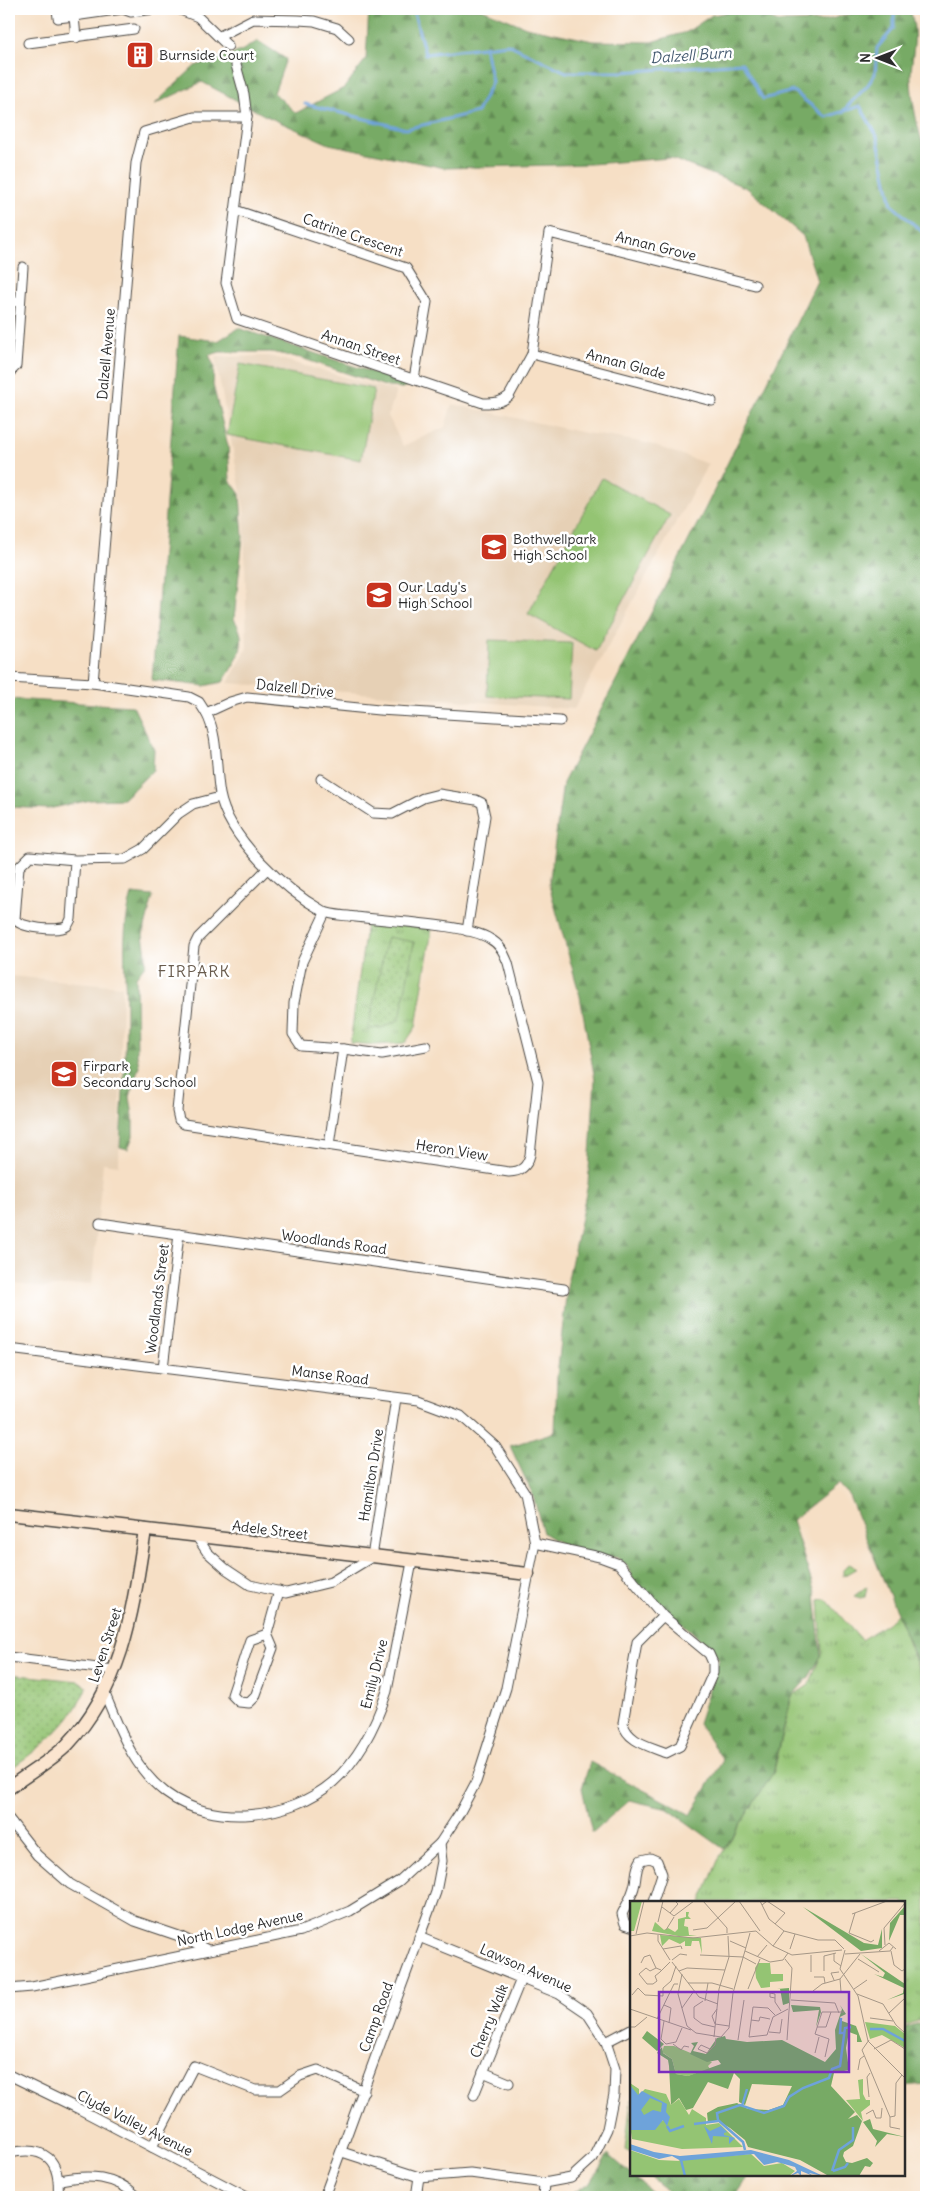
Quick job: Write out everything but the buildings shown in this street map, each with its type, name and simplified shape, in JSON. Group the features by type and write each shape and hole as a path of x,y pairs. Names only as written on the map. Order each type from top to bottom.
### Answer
{"street":[{"path":"57,9 58,18 123,9 131,12 155,9"},
{"path":"178,9 198,17 220,36 228,46"},
{"path":"74,16 76,38"},
{"path":"220,36 253,20 298,20 314,21 338,28 349,39"},
{"path":"28,43 134,29"},
{"name":"Annan Street","path":"236,65 244,94 247,117 226,283 237,319 483,403 504,400 510,396 532,354 549,233"},
{"name":"Dalzell Avenue","path":"93,683 136,163 144,132 194,117 247,117"},
{"name":"Catrine Crescent","path":"235,210 406,268 427,302 414,379"},
{"name":"Annan Grove","path":"549,233 755,285"},
{"path":"9,373 16,366 23,267"},
{"path":"9,301 20,302"},
{"name":"Annan Glade","path":"532,354 712,401"},
{"path":"9,678 93,683 189,696 199,702 206,713"},
{"name":"Dalzell Drive","path":"206,713 230,702 247,697 379,710 560,721"},
{"name":"Heron View","path":"206,713 212,723 220,797 235,829 267,869 291,890 325,912 467,931 490,939 503,951 508,963 538,1082 528,1163 517,1172 509,1172 184,1124 178,1120 177,1111 194,946 198,938 267,869"},
{"path":"321,779 373,813 392,814 423,798 439,794 476,800 482,803 485,816 467,931"},
{"path":"75,860 72,919 67,926 59,929 22,926 17,923 15,919 19,866 23,860 30,856 75,860 125,859 143,849 193,804 220,797"},
{"path":"325,912 302,962 294,1003 293,1034 301,1046 382,1054 426,1046"},
{"path":"329,1145 343,1050"},
{"name":"Woodlands Road","path":"100,1223 564,1289"},
{"name":"Woodlands Street","path":"163,1368 178,1234"},
{"name":"Manse Road","path":"9,1349 418,1400 461,1416 496,1446 526,1493 535,1543 528,1574"},
{"name":"Hamilton Drive","path":"372,1557 396,1398"},
{"name":"Adele Street","path":"9,1514 528,1574"},
{"name":"Leven Street","path":"9,1788 67,1745 105,1694 131,1621 145,1530"},
{"path":"197,1537 207,1552 226,1569 250,1585 286,1593 331,1582 372,1557"},
{"path":"535,1543 600,1557 619,1564 663,1616 709,1654 713,1663 713,1673 680,1746 666,1753 630,1737 623,1724 637,1642 663,1616"},
{"name":"Emily Drive","path":"105,1694 125,1741 140,1768 166,1793 178,1800 211,1813 247,1816 263,1814 307,1797 333,1782 348,1767 364,1746 380,1712 387,1691 412,1562"},
{"name":"North Lodge Avenue","path":"9,1989 32,1987 206,1949 300,1931 350,1911 398,1881 440,1843 459,1814 476,1782 506,1688 528,1574"},
{"path":"267,1634 250,1640 232,1695 239,1702 249,1703 255,1697 273,1648 267,1634 278,1591"},
{"path":"9,1658 114,1670"},
{"path":"9,1819 37,1855 70,1884 135,1921 179,1936 206,1949"},
{"name":"Camp Road","path":"324,2197 436,1892 442,1861 440,1843"},
{"path":"630,1926 625,1924 622,1914 630,1900 635,1882 635,1871 641,1860 650,1858 657,1861 662,1874 653,1901"},
{"name":"Lawson Avenue","path":"419,1937 559,1994 587,2013 606,2042 615,2069 614,2094 607,2129 593,2158 571,2178 544,2183"},
{"name":"Cherry Walk","path":"474,2095 521,1979"},
{"path":"606,2042 630,2030"},
{"path":"152,2147 194,2066 255,2090 280,2090 300,2076 318,2070 364,2091"},
{"name":"Cherry Walk","path":"483,2072 509,2083"},
{"name":"Clyde Valley Avenue","path":"9,2075 247,2197"},
{"path":"9,2153 36,2151 50,2159 60,2180 58,2197"},
{"path":"342,2152 419,2177 470,2173 544,2183 543,2197"},
{"path":"60,2180 82,2175 106,2178 130,2190 138,2197"},
{"path":"416,2197 419,2177"}],"shaded area":[{"path":"269,356 396,391 388,416 403,446 445,427 452,404 580,432 647,443 708,464 574,709 228,683 247,649 244,507 215,357"},
{"name":"Firpark Secondary School","path":"9,976 122,986 119,1165 103,1163 92,1283 45,1288 9,1283"}],"green space":[{"path":"369,9 482,9 526,27 593,41 651,42 687,32 712,15 743,10 779,22 822,21 871,9 910,9 912,18 914,34 911,73 913,102 917,125 926,152 926,1684 849,1496 838,1484 792,1520 815,1593 821,1656 809,1677 791,1697 773,1773 724,1849 668,1809 629,1800 592,1833 582,1788 590,1762 691,1815 723,1760 698,1723 719,1659 688,1628 639,1592 626,1564 616,1557 586,1559 543,1533 533,1495 510,1446 555,1432 557,1376 568,1279 588,1184 595,1080 580,996 549,885 563,783 706,507 817,281 803,236 747,188 670,158 591,164 445,168 329,144 264,115 202,82 155,104 195,66 241,51 258,41 286,59 274,93 296,113 344,88 366,59"},
{"path":"238,328 411,385 402,388 388,387 301,358 271,352 220,352 209,355 214,366 213,385 228,446 230,480 240,494 243,537 234,619 241,636 240,651 223,682 204,686 152,680 179,336 218,341"},
{"path":"240,364 374,389 361,460 227,435"},
{"path":"602,478 670,515 596,651 528,614"},
{"path":"489,640 572,643 569,699 487,696"},
{"path":"9,699 133,706 154,750 153,770 123,799 91,800 48,809 9,807"},
{"path":"132,894 153,896 143,935 146,954 145,965 136,977 137,1055 139,1066 130,1097 133,1116 133,1136 128,1149 120,1147 126,1030 125,938 128,909"},
{"path":"367,920 432,929 416,1027 405,1043 376,1045 350,1043"},
{"path":"387,937 414,942 400,1019 382,1028 368,1029"},
{"path":"849,1564 857,1568 843,1576 843,1570"},
{"path":"867,1586 865,1597 854,1596"},
{"path":"826,1599 861,1640 888,1623 897,1614 926,1689 926,2018 905,2026 905,1901 701,1901 719,1858 774,1771 792,1696 809,1685 822,1653 819,1600"},
{"path":"9,1674 79,1681 87,1687 72,1713 54,1734 9,1770"},
{"path":"926,2021 926,2084 905,2086 905,2028"},
{"path":"630,2108 630,2152 625,2150"},
{"path":"608,2154 630,2173 630,2176 633,2176 657,2197 567,2197 591,2182"},
{"path":"649,2176 748,2176 734,2197 676,2197"}],"waterway":[{"name":"Dalzell Burn","path":"413,9 425,54 508,44 566,72 622,72 742,63 763,99 793,91 826,117 860,106 877,136 892,205 926,235"},
{"path":"844,110 867,86 875,74 877,48 894,28 894,13"},
{"path":"305,104 406,129 477,112 492,82 485,47"}],"place":[{"name":"Burnside Court","path":"140,55"},
{"name":"Bothwellpark High School","path":"494,547"},
{"name":"Our Lady's High School","path":"379,595"},
{"name":"Firpark Secondary School","path":"64,1074"}],"district":[{"name":"FIRPARK","path":"194,971"}]}
